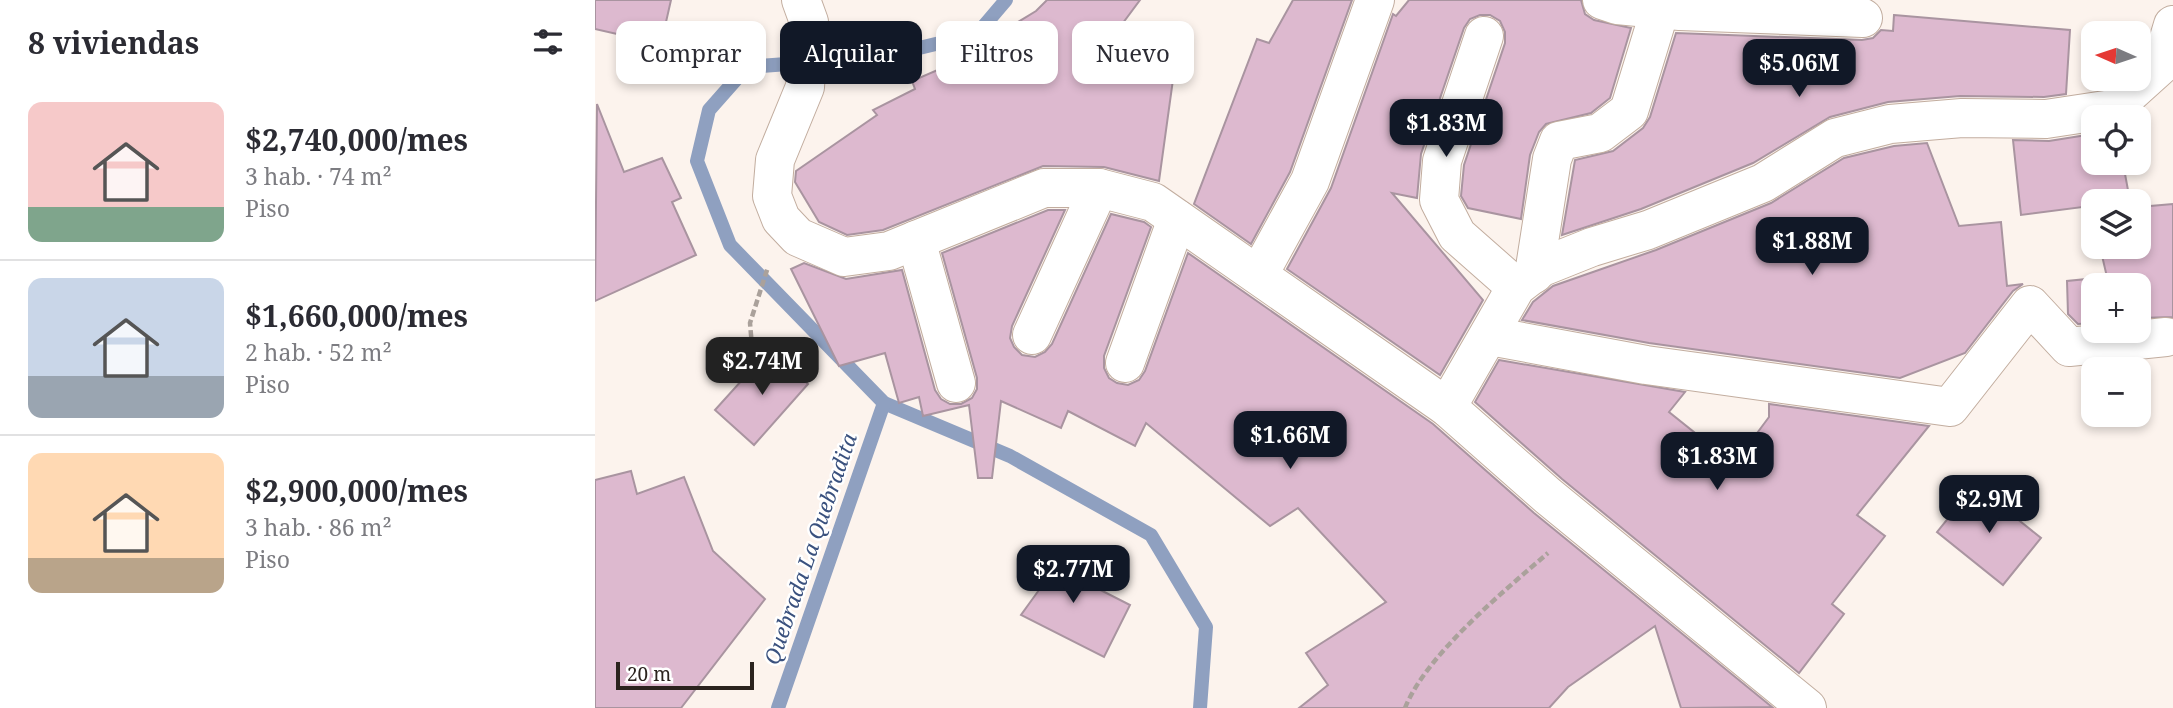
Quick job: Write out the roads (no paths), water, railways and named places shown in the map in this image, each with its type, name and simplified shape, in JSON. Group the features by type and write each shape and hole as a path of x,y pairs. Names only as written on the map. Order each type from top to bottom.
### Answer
{"street":[{"path":"1259,274 1310,181 1375,0"},
{"path":"1602,0 1863,18"},
{"path":"1447,407 1525,280 1552,159 1559,141 1601,133 1629,111 1663,5"},
{"path":"805,11 805,87 775,160 772,196 781,219 798,236 844,257 889,251 1044,188 1099,188 1153,202 1447,407 1807,708"},
{"path":"1525,280 1542,267 1592,247 1648,230 1763,184 1835,138 1890,124 1962,118 2046,118 2112,109 2161,65 2173,25"},
{"path":"1484,36 1442,161 1439,200 1457,235 1525,280"},
{"path":"1032,335 1099,188"},
{"path":"1125,363 1177,219"},
{"path":"916,240 956,383"},
{"path":"1490,336 1646,365 1949,407 2030,305 2069,347 2165,337"}],"waterway":[{"path":"1006,0 977,34 882,57 747,67 709,110 697,161 730,245 884,403 1010,456 1151,535 1206,627 1200,708"},
{"name":"Quebrada La Quebradita","path":"778,708 884,403"}]}
